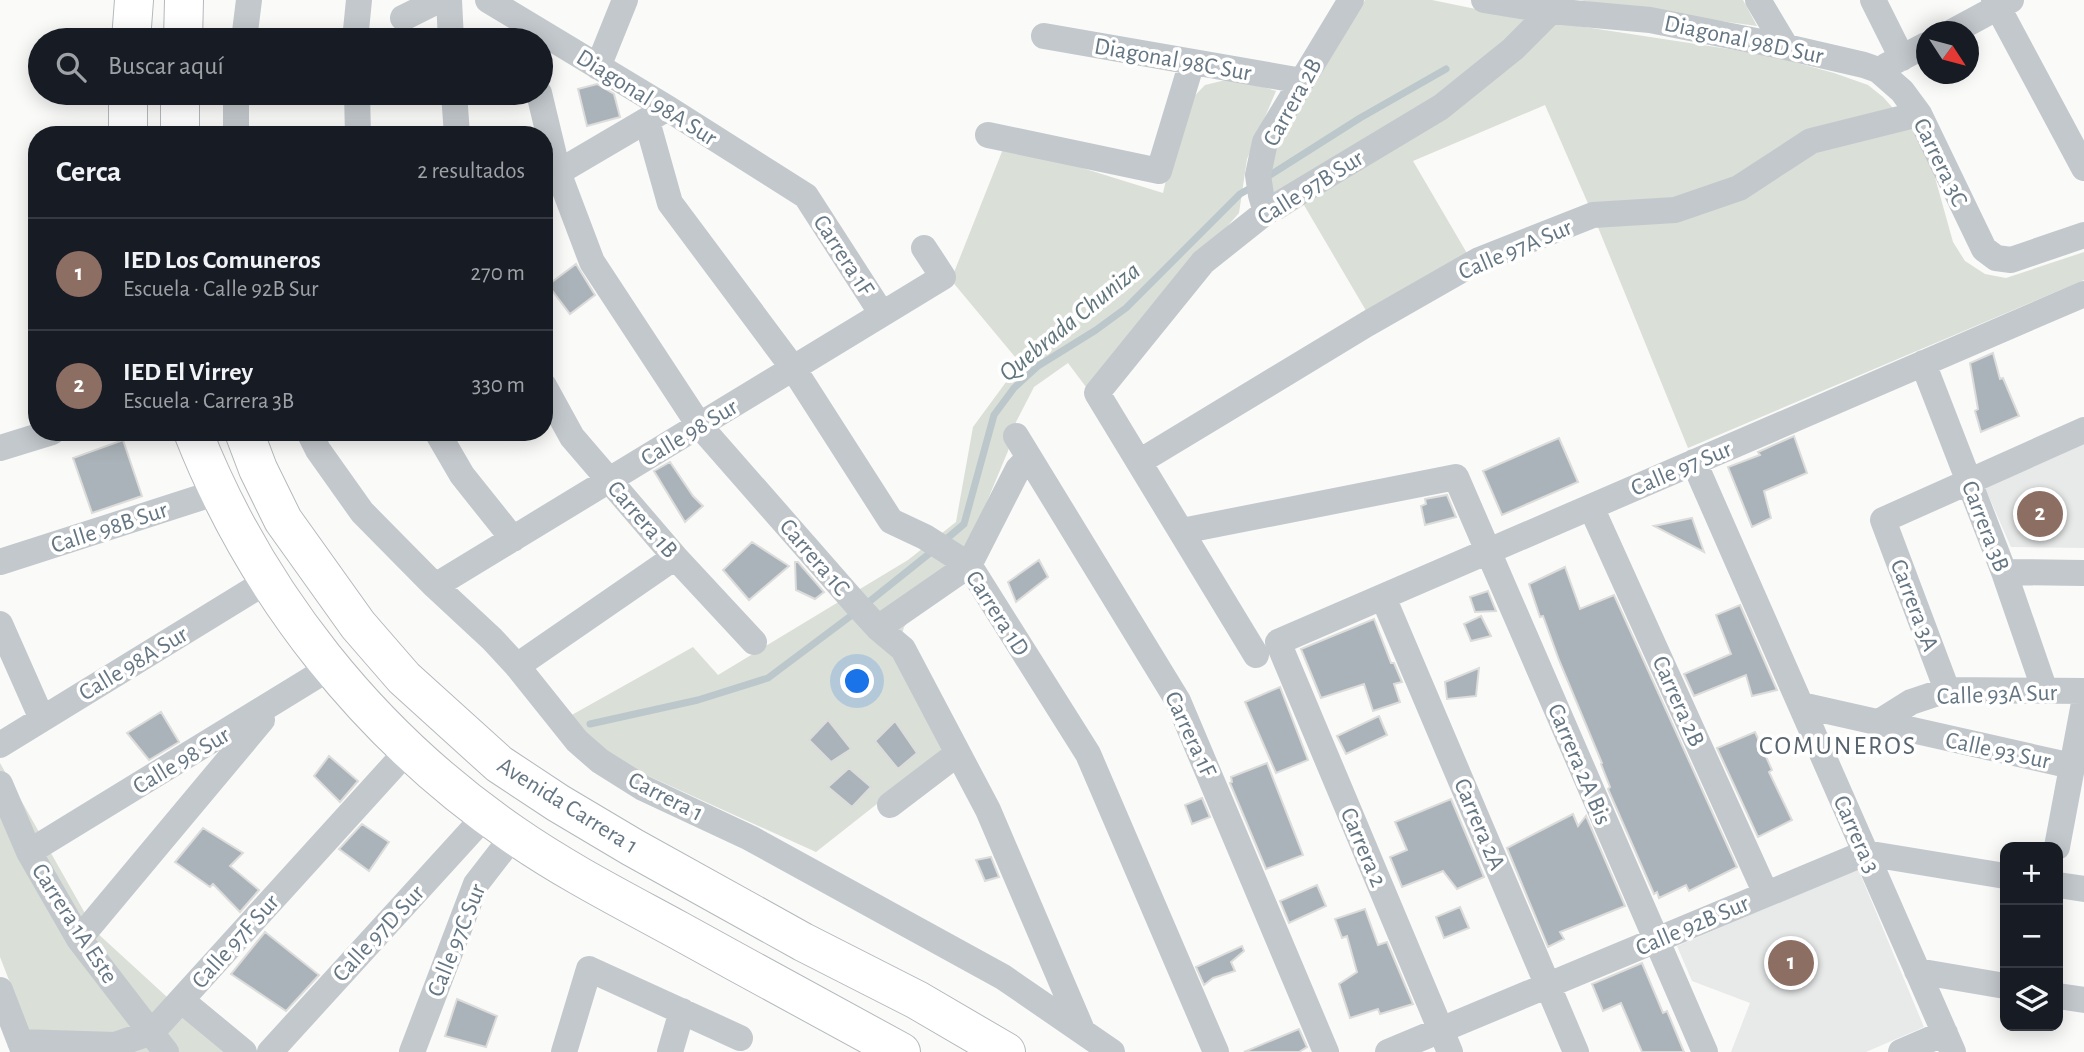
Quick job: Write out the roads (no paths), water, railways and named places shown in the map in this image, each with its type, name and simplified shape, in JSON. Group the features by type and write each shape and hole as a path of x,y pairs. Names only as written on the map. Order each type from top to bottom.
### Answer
{"highway":[{"path":"132,28 134,0"},
{"path":"183,28 184,0"},
{"path":"128,105 128,126"},
{"path":"180,105 180,126"},
{"name":"Avenida Carrera 1","path":"197,441 218,492 267,581 331,667 408,750 500,825 606,891 901,1052"},
{"name":"Avenida Carrera 1","path":"247,441 283,520 358,625 404,678 499,764 632,847 803,942 917,1000 1006,1052"}],"street":[{"path":"246,28 249,0"},
{"path":"354,28 359,0"},
{"path":"403,18 439,0"},
{"path":"449,0 450,28"},
{"name":"Diagonal 98A Sur","path":"488,0 522,28"},
{"path":"598,67 625,0"},
{"name":"Carrera 2B","path":"1261,194 1265,142 1351,0"},
{"name":"Diagonal 98D Sur","path":"1484,0 1535,6 1658,10 1878,70"},
{"path":"1758,0 1786,47"},
{"path":"1873,0 1902,58"},
{"path":"1970,21 2001,2 2084,168"},
{"name":"Calle 97B Sur","path":"1097,393 1261,194 1441,107 1513,49 1535,6"},
{"name":"Diagonal 98C Sur","path":"1044,36 1302,81"},
{"name":"Diagonal 98A Sur","path":"553,44 598,67 657,115 806,196"},
{"path":"1878,70 1916,51"},
{"path":"988,135 1158,171 1192,62"},
{"name":"Carrera 3C","path":"1878,70 1902,91 1919,114 1984,249 1997,258 2011,260 2084,234"},
{"path":"236,105 236,126"},
{"path":"357,105 358,126"},
{"path":"455,105 456,126"},
{"name":"Carrera 1C","path":"541,105 544,126"},
{"name":"Calle 97A Sur","path":"1139,462 1367,324 1479,260 1593,215 1675,210 1739,188 1811,141 1919,114"},
{"path":"553,175 657,115"},
{"name":"Carrera 1D","path":"657,115 670,203 793,368 891,521 925,537 961,560 1088,754 1216,1052"},
{"name":"Carrera 1C","path":"553,180 592,262 699,425 867,615 903,649 988,810 1082,1030"},
{"name":"Carrera 1F","path":"806,196 882,314"},
{"name":"Calle 98 Sur","path":"435,586 943,277 924,248"},
{"name":"Calle 97 Sur","path":"1267,649 2084,294"},
{"name":"Carrera 3B","path":"1923,363 2004,572 2045,691"},
{"name":"Carrera 2","path":"1097,393 1182,531 1267,649 1445,1041"},
{"name":"Carrera 1B","path":"553,402 572,437 675,557 754,642"},
{"path":"1969,482 2084,430"},
{"path":"0,447 28,439"},
{"name":"Carrera 1","path":"314,441 362,512 492,639 577,741 600,761 643,788 750,838 1003,977 1112,1052"},
{"path":"442,441 461,475 513,539"},
{"name":"Carrera 1F","path":"961,560 1018,469 1023,447 1178,701 1326,1052"},
{"name":"Carrera 3","path":"1694,462 1949,1042"},
{"name":"Carrera 2A Bis","path":"1182,531 1455,477 1705,1052"},
{"name":"Carrera 3A","path":"1947,690 1883,520 1969,482"},
{"name":"Calle 98B Sur","path":"0,562 218,492"},
{"name":"Carrera 2B","path":"1591,507 1766,894"},
{"path":"517,666 675,557"},
{"path":"867,615 961,560"},
{"path":"2004,572 2084,573"},
{"name":"Calle 98A Sur","path":"0,744 267,581"},
{"name":"Carrera 2A","path":"1383,597 1576,1052"},
{"path":"0,624 41,719"},
{"name":"Calle 98 Sur","path":"29,852 331,667"},
{"name":"Calle 93A Sur","path":"1876,724 1911,702 1947,690 2084,691"},
{"path":"79,939 276,702"},
{"path":"2058,842 2084,703"},
{"name":"Calle 93 Sur","path":"1801,705 2072,766"},
{"name":"Calle 97F Sur","path":"22,1047 159,1042 181,1000 408,750"},
{"path":"890,805 957,754"},
{"name":"Carrera 1A Este","path":"0,784 29,852 79,939 159,1042"},
{"name":"Calle 97D Sur","path":"270,1052 500,825"},
{"name":"Calle 97C Sur","path":"412,1052 500,825"},
{"path":"1866,853 2000,875"},
{"name":"Calle 92B Sur","path":"1388,1052 1445,1041 1548,985 1866,853"},
{"path":"2063,886 2084,889"},
{"path":"564,1052 589,968 740,1038"},
{"path":"1917,971 2000,985"},
{"path":"0,990 22,1047"},
{"path":"2063,997 2084,1000"},
{"path":"181,1000 244,1052"},
{"path":"670,1052 681,1011"},
{"path":"1901,1052 1949,1042"}],"waterway":[{"name":"Quebrada Chuniza","path":"1264,179 1360,118 1446,69"},
{"name":"Quebrada Chuniza","path":"944,541 964,524 994,415 1014,388 1038,366 1126,308 1240,194 1254,186"},
{"name":"Quebrada Chuniza","path":"865,605 935,549"},
{"name":"Quebrada Chuniza","path":"590,724 698,700 768,678 856,612"}],"place":[{"name":"IED El Virrey","path":"2040,514"},
{"name":"IED Los Comuneros","path":"1791,963"}],"district":[{"name":"COMUNEROS","path":"1838,745"}]}
